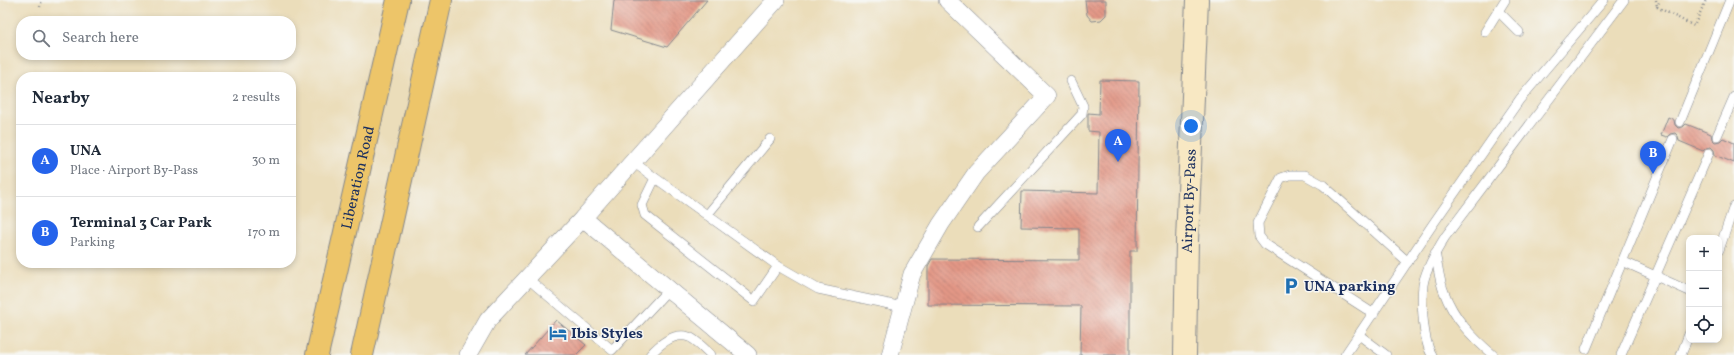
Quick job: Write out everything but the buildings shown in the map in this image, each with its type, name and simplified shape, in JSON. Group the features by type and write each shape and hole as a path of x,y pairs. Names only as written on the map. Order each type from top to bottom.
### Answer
{"highway":[{"name":"Liberation Road","path":"317,355 398,0"},
{"path":"362,355 441,0"}],"main road":[{"name":"Airport By-Pass","path":"1185,355 1187,240 1197,0"}],"street":[{"path":"468,355 488,320 583,218 776,0"},
{"path":"890,355 912,274 941,224 976,173 1047,96 947,0"},
{"path":"583,218 748,355"}],"lane":[{"path":"1485,32 1505,0"},
{"path":"1345,355 1520,99 1604,0"},
{"path":"1432,355 1423,327 1423,284 1435,253 1445,237 1624,0"},
{"path":"1680,122 1730,0"},
{"path":"1498,11 1519,32"},
{"path":"978,227 1082,114 1082,106 1071,80"},
{"path":"1717,136 1734,97"},
{"path":"707,215 770,139"},
{"path":"1586,349 1673,139"},
{"path":"1621,355 1709,153"},
{"path":"633,162 778,266 818,289 903,307"},
{"path":"1374,314 1265,244 1259,236 1258,223 1281,178 1290,175 1305,176 1323,185 1408,262"},
{"path":"655,178 642,205 645,215 754,301 778,266"},
{"path":"1722,241 1734,206"},
{"path":"1435,253 1443,291 1455,316 1475,339 1493,355"},
{"path":"1622,261 1686,290"},
{"path":"527,278 612,350 669,289"},
{"path":"1359,335 1386,355"},
{"path":"650,355 666,341 676,336 689,337 711,355"},
{"path":"1681,355 1686,342"}],"path":[{"path":"40,7 42,0"},
{"path":"1656,0 1657,8"},
{"path":"1657,8 1660,0"},
{"path":"1657,8 1694,26 1706,0"}],"place":[{"name":"UNA","path":"1118,162"},
{"name":"Terminal 3 Car Park","path":"1653,174"},
{"name":"UNA parking","path":"1291,286"},
{"name":"Ibis Styles","path":"558,333"}]}
